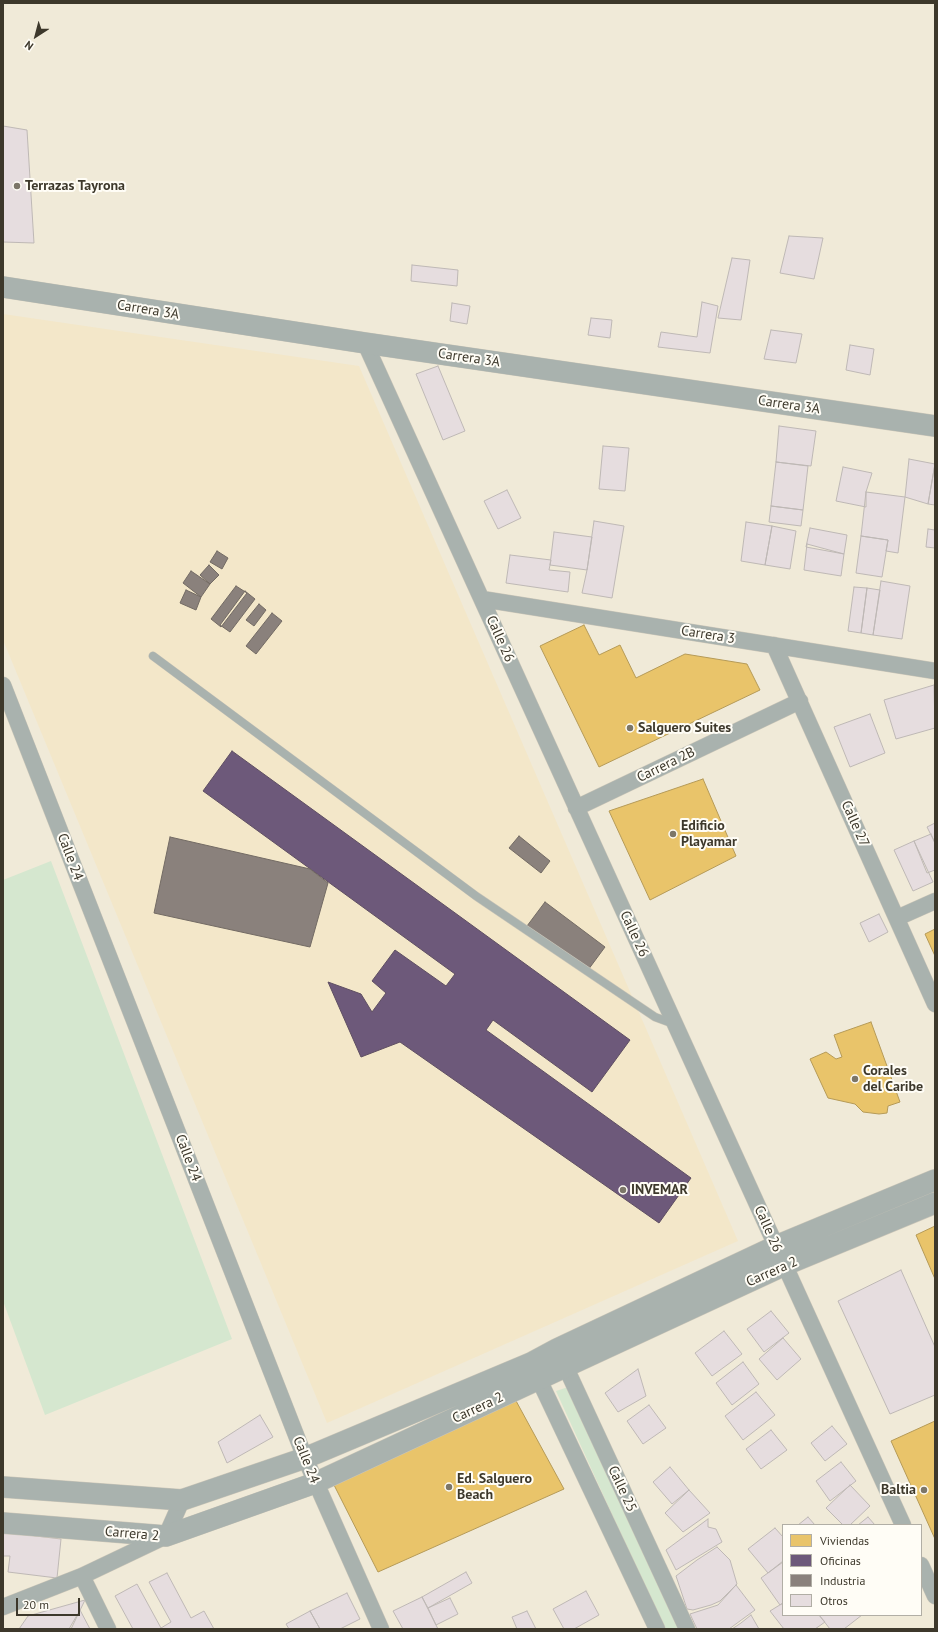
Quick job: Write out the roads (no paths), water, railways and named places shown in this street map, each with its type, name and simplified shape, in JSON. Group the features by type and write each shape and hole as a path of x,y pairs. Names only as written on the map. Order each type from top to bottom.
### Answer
{"street":[{"name":"Carrera 3A","path":"3,288 365,343 935,426"},
{"name":"Calle 26","path":"365,343 903,1524"},
{"name":"Carrera 3","path":"482,599 935,670"},
{"name":"Calle 27","path":"774,645 935,1004"},
{"name":"Calle 24","path":"3,685 315,1483 381,1629"},
{"name":"Carrera 2B","path":"576,808 800,701"},
{"path":"897,918 935,901"},
{"name":"Carrera 2","path":"3,1523 166,1536 315,1483 535,1371 557,1349 776,1246 935,1180"},
{"name":"Carrera 2","path":"3,1487 182,1500 305,1458 535,1371 566,1367 785,1265 935,1203"},
{"name":"Calle 25","path":"557,1349 687,1629"},
{"name":"Calle 25","path":"535,1371 657,1629"},
{"path":"3,1607 82,1576 166,1536 182,1500"},
{"path":"922,1567 935,1596"},
{"path":"82,1576 108,1629"}],"lane":[{"path":"153,656 476,896 655,1017 675,1024"}],"place":[{"name":"Terrazas Tayrona","path":"17,186"},
{"name":"Salguero Suites","path":"630,728"},
{"name":"Edificio Playamar","path":"673,834"},
{"name":"Corales del Caribe","path":"855,1079"},
{"name":"INVEMAR","path":"623,1190"},
{"name":"Ed. Salguero Beach","path":"449,1487"},
{"name":"Baltia","path":"924,1490"}]}
